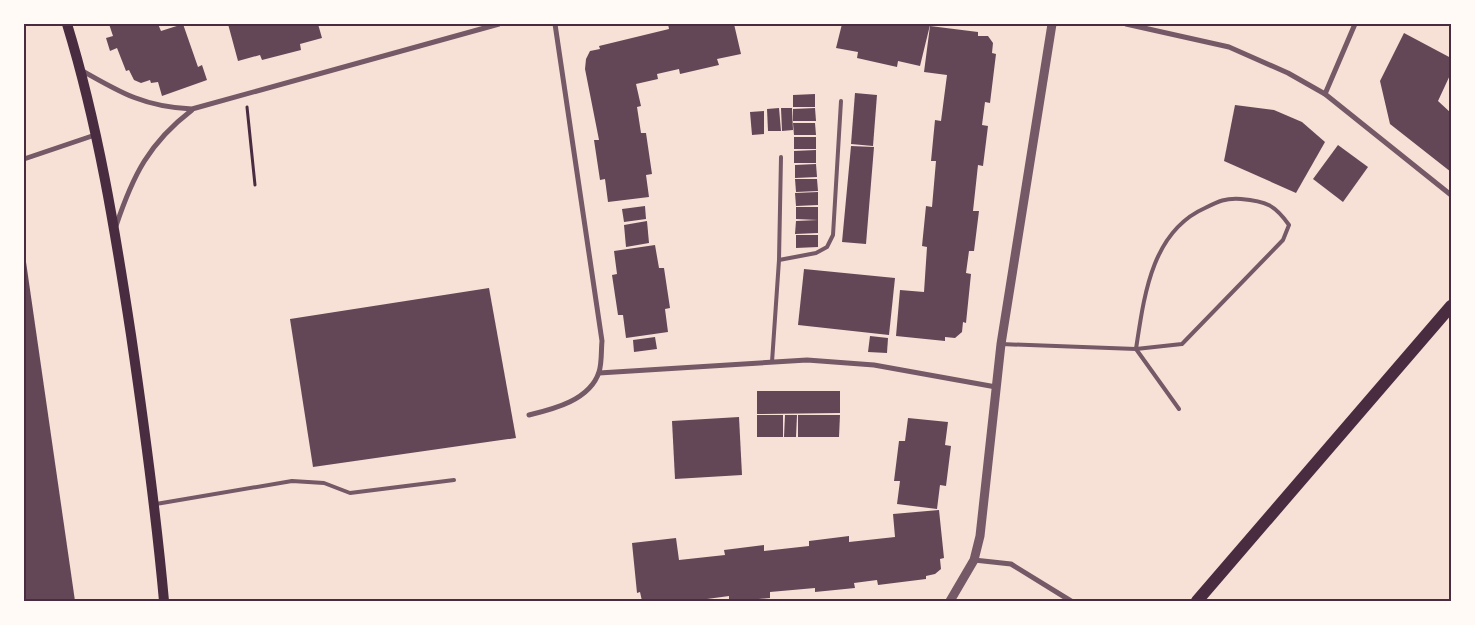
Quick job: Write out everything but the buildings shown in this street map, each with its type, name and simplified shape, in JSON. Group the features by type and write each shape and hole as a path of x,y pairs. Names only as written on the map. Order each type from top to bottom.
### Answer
{"main road":[{"path":"68,24 82,70 115,229 156,504 164,601"},
{"path":"1197,601 1451,306"}],"street":[{"path":"82,70 141,102 170,108 192,109 499,24"},
{"path":"529,415 555,409 587,392 599,373 602,341 555,24"},
{"path":"950,601 974,560 980,536 1001,344 1052,24"},
{"path":"1126,24 1229,47 1288,73 1325,94 1451,195"},
{"path":"1325,94 1356,24"},
{"path":"115,229 129,189 148,154 168,128 192,109"},
{"path":"24,159 95,135"},
{"path":"599,373 807,360 874,365 996,387"},
{"path":"974,560 1011,564 1071,601"}],"lane":[{"path":"779,260 816,253 827,247 833,235 841,101"},
{"path":"772,362 779,260 781,157"},
{"path":"1001,344 1136,349 1182,344 1283,240 1289,225 1279,211 1262,201 1226,198 1188,215 1162,246 1144,293 1136,349 1179,409"},
{"path":"156,504 292,481 324,483 350,493 454,480"}],"path":[{"path":"245,94 254,185"}]}
